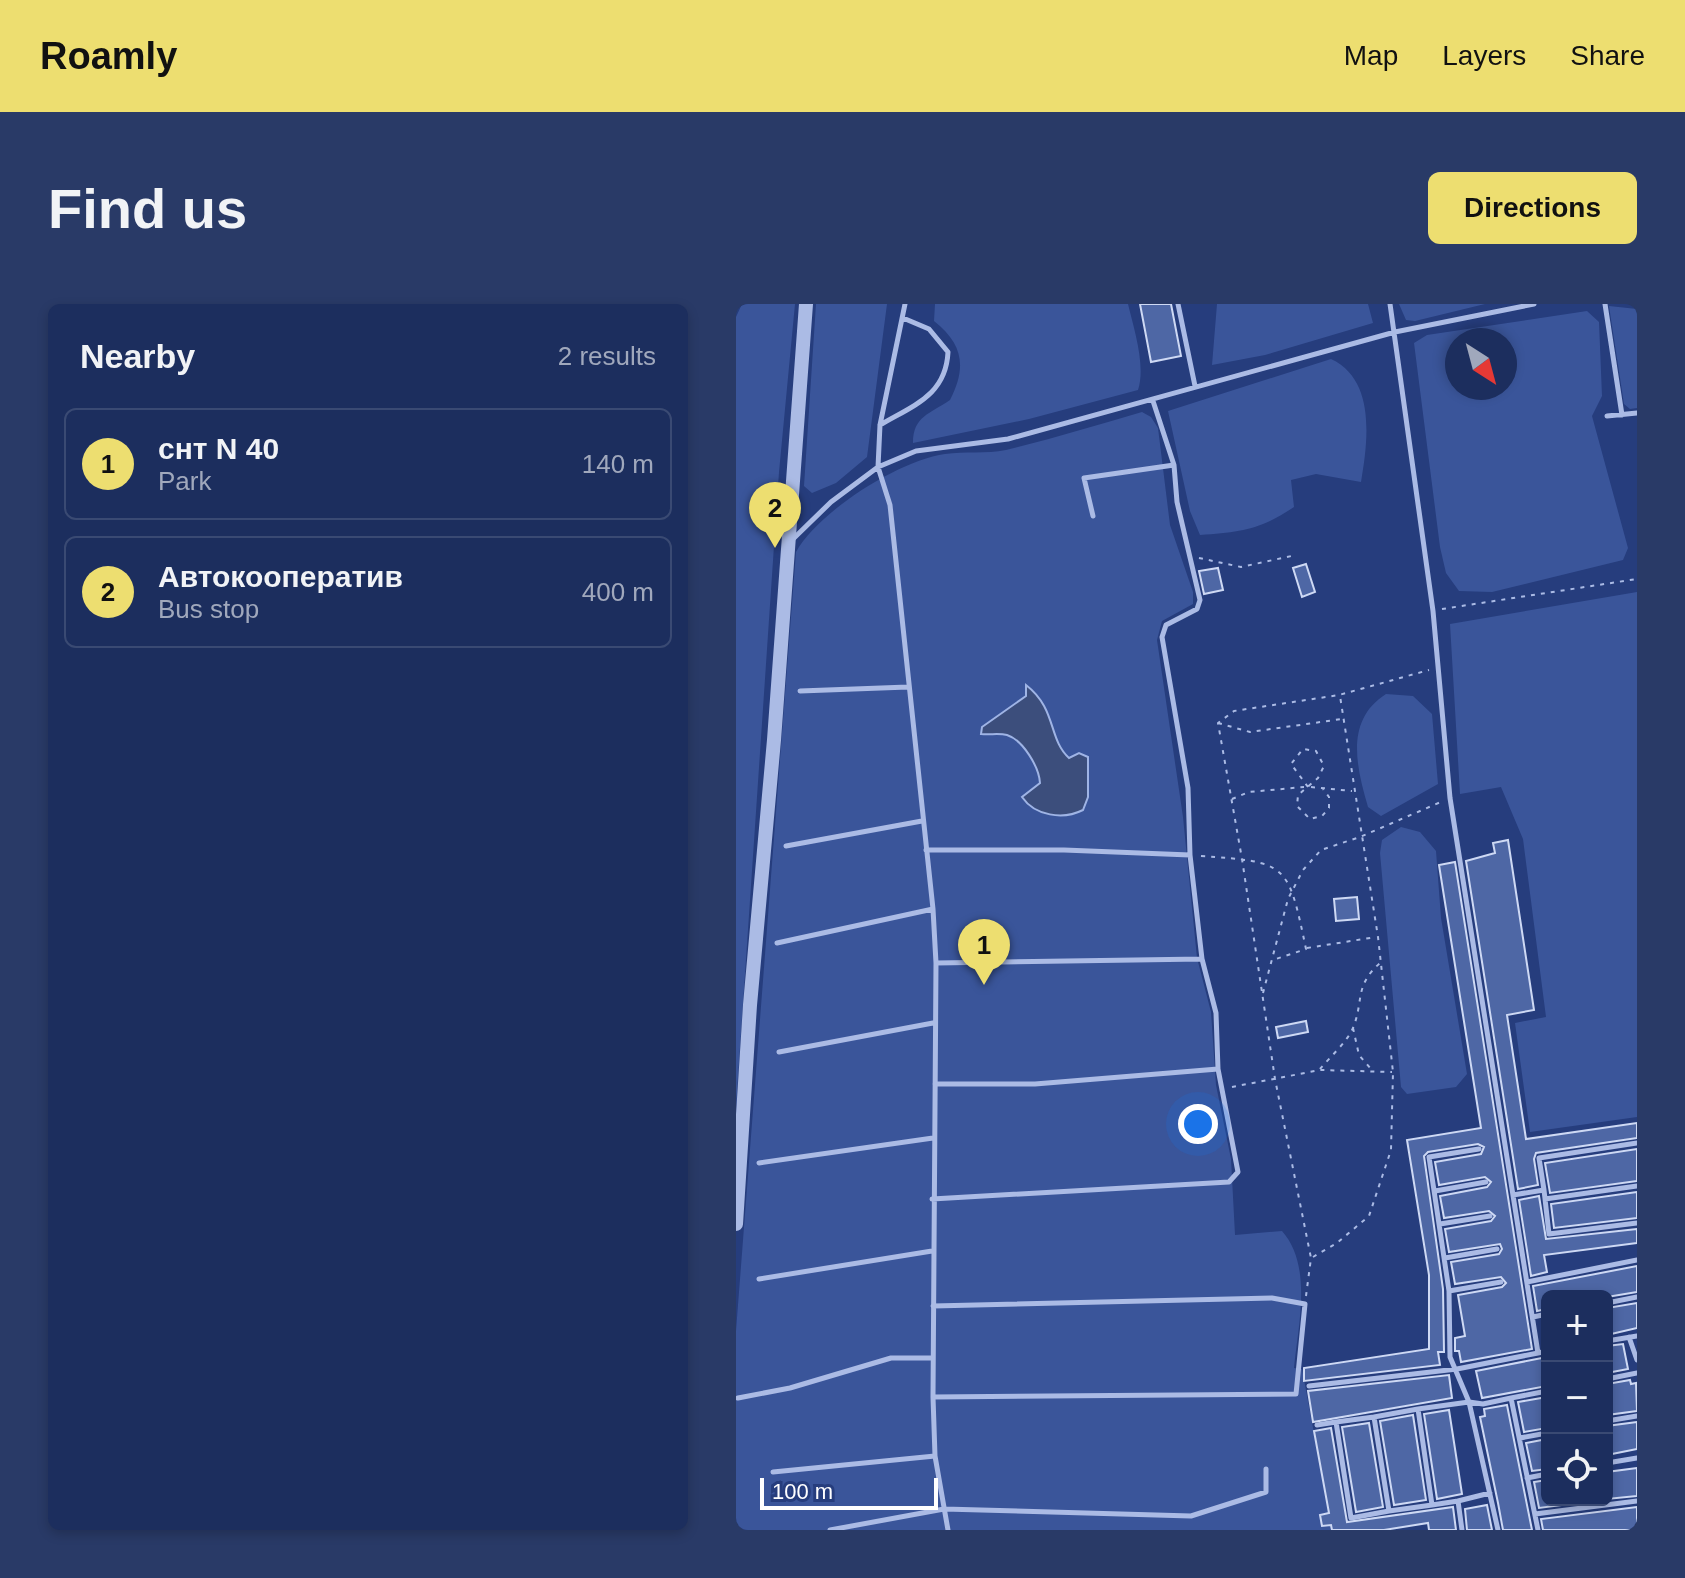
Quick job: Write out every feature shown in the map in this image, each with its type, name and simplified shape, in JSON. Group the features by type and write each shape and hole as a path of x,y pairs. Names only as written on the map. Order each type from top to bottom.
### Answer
{"street":[{"path":"736,1224 806,304"}],"lane":[{"path":"905,304 880,425 878,467 890,505 933,909 936,963 933,1023 933,1397 935,1456 948,1530"},
{"path":"1178,304 1195,386"},
{"path":"1390,304 1433,611 1450,798 1538,1353"},
{"path":"787,546 831,502 878,467 916,451 1008,439 1395,332 1534,304"},
{"path":"1605,304 1622,415"},
{"path":"880,425 929,397 947,372 948,352 929,329 903,318"},
{"path":"932,1199 1229,1182 1238,1172 1218,1069 1216,1013 1202,959 1190,855 1188,788 1162,637 1166,625 1197,609 1200,600 1177,502 1174,465 1153,401"},
{"path":"1607,416 1637,413"},
{"path":"1093,516 1084,478 1174,465"},
{"path":"800,691 908,687"},
{"path":"786,846 922,821"},
{"path":"926,850 1064,850 1190,855"},
{"path":"777,943 933,909"},
{"path":"936,963 1202,959"},
{"path":"779,1052 933,1023"},
{"path":"935,1084 1035,1084 1218,1069"},
{"path":"759,1163 933,1138"},
{"path":"1637,1143 1539,1158 1549,1234 1637,1223"},
{"path":"1479,1149 1429,1157 1449,1291 1450,1357 1469,1402 1498,1530"},
{"path":"1435,1191 1486,1182"},
{"path":"1545,1199 1637,1186"},
{"path":"1513,1195 1544,1190"},
{"path":"1440,1224 1490,1216"},
{"path":"1445,1258 1497,1249"},
{"path":"759,1279 932,1251"},
{"path":"1527,1282 1637,1260"},
{"path":"1449,1291 1501,1282"},
{"path":"1613,1302 1637,1297"},
{"path":"933,1306 1230,1298 1272,1298 1305,1304 1296,1394 933,1397"},
{"path":"1533,1317 1541,1315"},
{"path":"1613,1340 1637,1336"},
{"path":"1629,1337 1637,1360"},
{"path":"1309,1386 1457,1369 1541,1352"},
{"path":"738,1398 790,1388 891,1358 933,1358"},
{"path":"1613,1378 1637,1373"},
{"path":"1317,1425 1541,1392"},
{"path":"1511,1398 1538,1530"},
{"path":"1418,1409 1432,1505"},
{"path":"1613,1420 1637,1416"},
{"path":"1374,1417 1389,1511"},
{"path":"1336,1422 1351,1518 1490,1493"},
{"path":"1520,1438 1542,1434"},
{"path":"773,1472 935,1456"},
{"path":"1613,1462 1637,1458"},
{"path":"830,1530 944,1509 1191,1516 1266,1492 1266,1469"},
{"path":"1527,1478 1541,1475"},
{"path":"1458,1501 1462,1530"},
{"path":"1535,1514 1637,1501"}],"path":[{"path":"1190,556 1241,567 1296,555"},
{"path":"1433,611 1637,579"},
{"path":"1218,723 1234,711 1339,695 1438,668"},
{"path":"1311,1258 1337,1243 1369,1216 1391,1150 1393,1072 1381,963 1339,695"},
{"path":"1218,723 1250,732 1343,719"},
{"path":"1218,723 1275,1079 1311,1258 1305,1304"},
{"path":"1308,787 1291,764 1303,749 1316,751 1324,766 1318,778 1308,787 1298,795 1297,806 1310,819 1322,816 1329,808 1329,797 1323,789"},
{"path":"1231,800 1249,792 1308,787 1354,791"},
{"path":"1262,994 1294,890 1303,870 1321,850 1360,837 1396,818 1450,798"},
{"path":"1190,855 1260,860 1278,871 1294,890 1306,949"},
{"path":"1274,960 1306,949 1378,937"},
{"path":"1372,1070 1359,1055 1353,1028 1358,997 1367,975 1381,963"},
{"path":"1320,1070 1353,1028"},
{"path":"1224,1088 1320,1070 1393,1072"}],"shaded area":[{"path":"742,304 795,304 779,472 736,1107 736,317"},
{"path":"816,304 887,304 867,457 836,483 812,493 804,486"},
{"path":"935,304 1128,304 1140,359 1138,390 1029,419 913,443 919,421 950,400 959,377 956,347 934,321"},
{"path":"1217,304 1368,304 1373,323 1265,355 1212,365"},
{"path":"1399,304 1485,304 1415,321 1406,320"},
{"path":"1609,306 1637,309 1637,408 1630,409 1624,404"},
{"path":"1587,311 1599,322 1602,396 1592,416 1628,548 1623,560 1492,592 1459,591 1446,573 1440,547 1414,343 1427,335 1445,332 1445,400 1517,400 1517,328 1474,328"},
{"path":"1331,359 1356,381 1362,396 1366,413 1366,448 1361,482 1316,474 1291,480 1294,507 1282,515 1249,528 1200,535 1190,511 1168,411"},
{"path":"1142,412 1151,417 1158,428 1170,525 1193,592 1193,604 1162,621 1157,640 1183,817 1197,958 1211,1012 1216,1085 1231,1159 1235,1235 1282,1231 1298,1261 1301,1297 1294,1368 1302,1369 1329,1513 1320,1515 1322,1526 1331,1525 1332,1530 736,1530 736,1331 796,552 822,520 841,505 905,466 945,454 1006,450"},
{"path":"1637,592 1637,1117 1530,1132 1515,1023 1546,1017 1523,839 1501,787 1460,794 1450,624"},
{"path":"1026,685 1043,704 1062,750 1069,758 1079,753 1088,757 1088,797 1083,810 1058,815 1034,808 1022,797 1040,783 1029,755 1019,742 1007,735 981,734 982,727 1026,696"},
{"path":"1386,694 1413,696 1432,714 1438,784 1381,816 1368,807 1360,776 1357,745 1364,717"},
{"path":"1401,827 1420,832 1436,851 1441,918 1467,1074 1456,1087 1407,1094 1401,1087 1380,853 1382,840"}],"building":[{"path":"1140,304 1171,304 1181,356 1151,362"},
{"path":"1306,564 1315,592 1302,597 1293,568"},
{"path":"1218,568 1223,590 1204,594 1199,571"},
{"path":"1508,840 1534,1010 1507,1015 1526,1139 1637,1123 1637,1138 1536,1153 1538,1185 1518,1189 1466,861 1495,853 1493,843"},
{"path":"1455,862 1532,1349 1461,1362 1459,1351 1455,1351 1455,1338 1465,1336 1458,1295 1502,1287 1506,1283 1501,1277 1455,1284 1451,1262 1499,1254 1502,1249 1500,1244 1449,1252 1445,1229 1491,1221 1495,1216 1489,1211 1444,1218 1440,1196 1487,1187 1491,1182 1485,1177 1439,1185 1435,1162 1481,1154 1484,1147 1478,1144 1428,1152 1424,1156 1443,1289 1444,1352 1438,1352 1440,1365 1304,1381 1304,1368 1429,1349 1429,1275 1407,1140 1481,1128 1439,865"},
{"path":"1357,897 1359,919 1336,921 1334,899"},
{"path":"1306,1021 1308,1032 1278,1038 1276,1027"},
{"path":"1637,1149 1637,1181 1550,1193 1545,1163"},
{"path":"1637,1192 1637,1218 1554,1228 1551,1204"},
{"path":"1539,1196 1546,1239 1637,1229 1637,1243 1544,1255 1547,1272 1531,1276 1519,1200"},
{"path":"1637,1266 1637,1292 1613,1296 1613,1290 1541,1290 1541,1310 1537,1311 1533,1286"},
{"path":"1637,1303 1637,1328 1613,1334 1613,1307"},
{"path":"1623,1344 1628,1369 1613,1372 1613,1345"},
{"path":"1541,1358 1541,1387 1482,1398 1476,1371"},
{"path":"1449,1375 1452,1398 1313,1422 1308,1391"},
{"path":"1630,1380 1631,1384 1636,1383 1637,1411 1613,1414 1613,1383"},
{"path":"1541,1398 1541,1429 1524,1432 1518,1402"},
{"path":"1507,1405 1532,1530 1503,1530 1480,1417 1485,1416 1484,1409"},
{"path":"1449,1410 1462,1494 1437,1499 1424,1414"},
{"path":"1413,1415 1426,1500 1394,1505 1380,1421"},
{"path":"1637,1422 1637,1449 1613,1454 1613,1425"},
{"path":"1369,1423 1383,1507 1356,1512 1342,1427"},
{"path":"1331,1428 1347,1522 1453,1507 1456,1530 1429,1530 1428,1523 1384,1530 1332,1530 1331,1525 1322,1526 1320,1515 1329,1513 1314,1431"},
{"path":"1541,1440 1541,1470 1532,1471 1526,1443"},
{"path":"1637,1468 1637,1496 1613,1498 1613,1471"},
{"path":"1541,1481 1541,1506 1554,1506 1539,1508 1534,1482"},
{"path":"1487,1505 1492,1530 1467,1530 1465,1509"},
{"path":"1637,1507 1637,1530 1543,1530 1541,1519"}],"place":[{"name":"Автокооператив","path":"775,548"},
{"name":"снт N 40","path":"984,985"}]}
